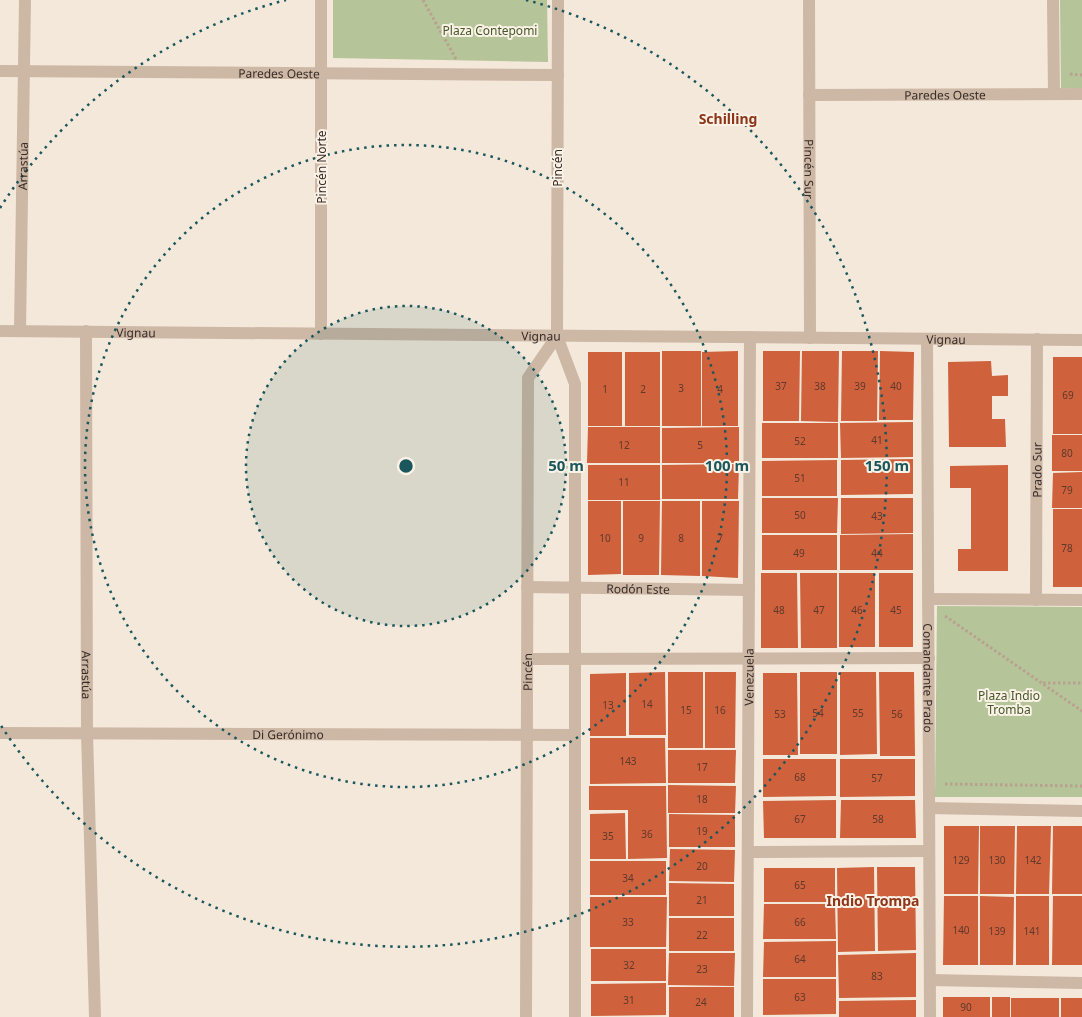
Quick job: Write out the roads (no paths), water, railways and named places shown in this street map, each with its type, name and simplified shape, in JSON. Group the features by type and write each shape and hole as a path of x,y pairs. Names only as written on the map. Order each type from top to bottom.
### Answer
{"street":[{"name":"Arrastúa","path":"20,331 25,0"},
{"name":"Pincén Norte","path":"321,0 321,334"},
{"name":"Pincén","path":"558,0 557,336 575,384 575,1017"},
{"name":"Pincén Sur","path":"809,0 810,338"},
{"path":"1053,0 1054,94"},
{"name":"Paredes Oeste","path":"0,71 558,75"},
{"name":"Paredes Oeste","path":"809,95 1082,94"},
{"name":"Vignau","path":"0,331 1082,340"},
{"name":"Arrastúa","path":"86,331 87,733 95,1017"},
{"name":"Pincén","path":"526,1017 528,378 557,336"},
{"name":"Venezuela","path":"747,1017 750,337"},
{"name":"Comandante Prado","path":"927,338 930,1017"},
{"name":"Prado Sur","path":"1036,600 1037,339"},
{"name":"Rodón Este","path":"527,587 749,590"},
{"path":"928,598 1082,600"},
{"path":"527,660 929,658"},
{"name":"Di Gerónimo","path":"0,733 574,735"},
{"path":"929,808 1082,811"},
{"path":"748,852 930,851"},
{"path":"930,980 1082,984"}],"district":[{"name":"Schilling","path":"728,118"},
{"name":"Indio Trompa","path":"873,900"}],"park label":[{"name":"Plaza Contepomi","path":"490,30"},
{"name":"Plaza Indio Tromba","path":"1009,702"}]}
